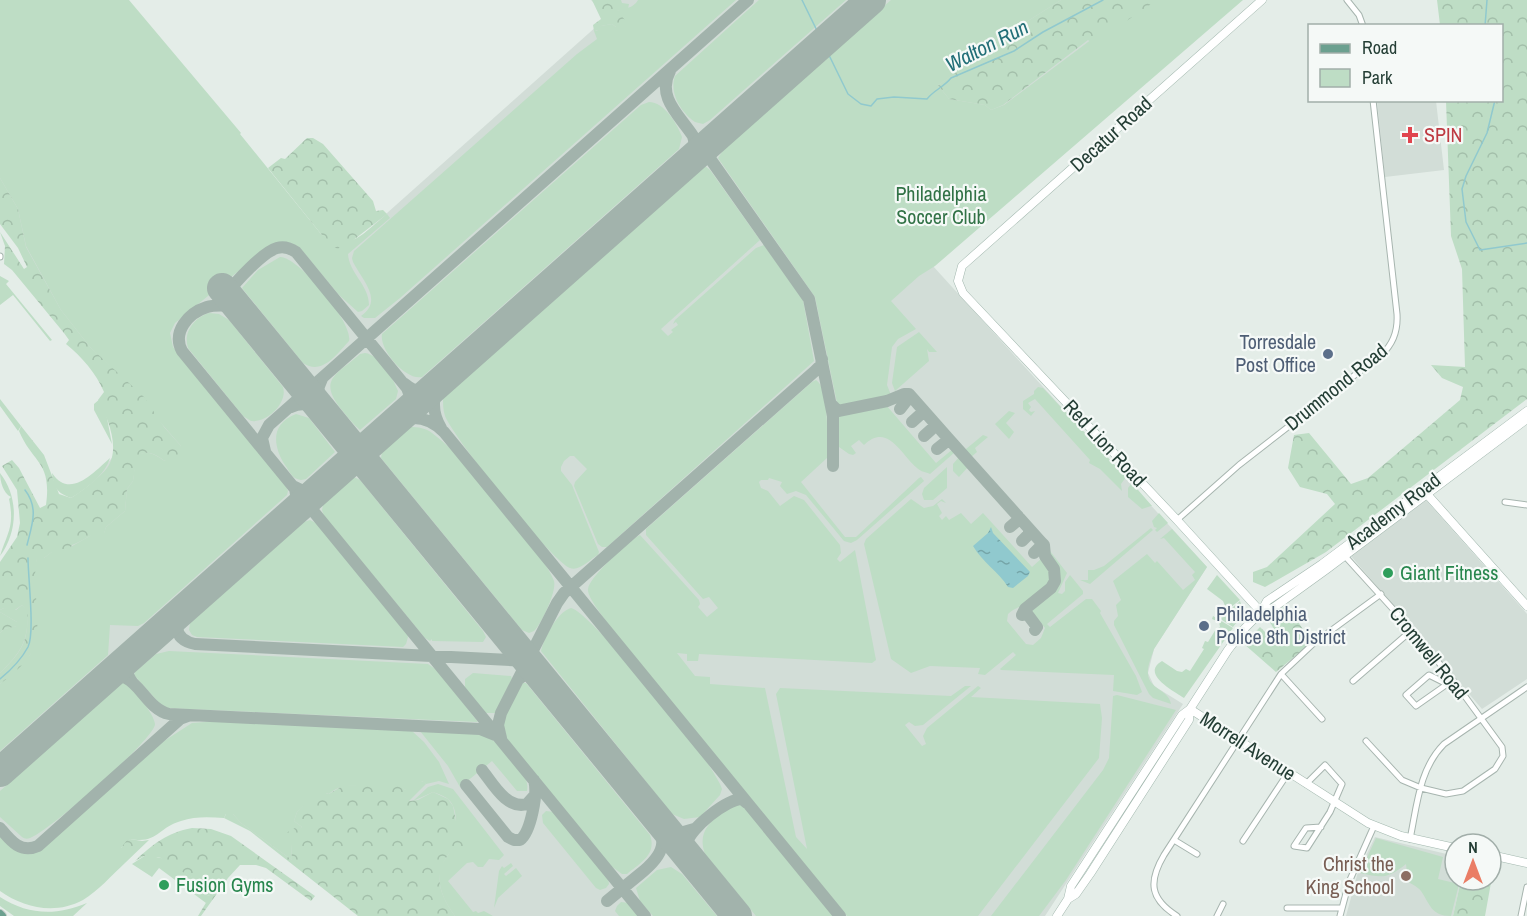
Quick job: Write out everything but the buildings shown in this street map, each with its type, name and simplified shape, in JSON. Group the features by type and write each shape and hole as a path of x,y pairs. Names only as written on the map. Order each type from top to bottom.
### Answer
{"street":[{"name":"Decatur Road","path":"960,269 1262,0"},
{"path":"1347,0 1363,24"},
{"name":"Drummond Road","path":"1177,520 1239,465 1382,354 1391,343 1398,325 1373,102"},
{"name":"Red Lion Road","path":"960,269 958,281 963,293 1261,612"},
{"name":"Academy Road","path":"1057,916 1068,898 1071,886 1182,715 1190,709 1245,628 1261,612 1272,608 1527,411"},
{"name":"Academy Road","path":"1424,492 1527,419"},
{"path":"1424,492 1527,606"},
{"path":"1505,502 1527,505"},
{"name":"Cromwell Road","path":"1343,553 1453,680 1502,747 1503,756 1495,769 1459,793 1446,794 1421,788"},
{"path":"1177,916 1162,906 1154,888 1157,866 1281,674 1314,643 1380,594"},
{"path":"1353,681 1412,630"},
{"path":"1281,674 1322,719"},
{"path":"1447,684 1429,675 1406,695 1416,706 1453,680"},
{"path":"1410,839 1425,771 1436,753 1444,744 1527,687"},
{"name":"Morrell Avenue","path":"1190,709 1374,826 1410,839 1443,846"},
{"path":"1366,741 1402,780 1421,788"},
{"name":"Morrell Avenue","path":"1306,784 1325,765 1342,784 1334,802"},
{"path":"1243,841 1288,773"},
{"path":"1321,827 1306,828 1294,846 1307,848 1321,827 1334,802"},
{"path":"1340,916 1355,867 1374,826"},
{"path":"1174,840 1197,854"},
{"path":"1503,857 1527,862"},
{"path":"1521,916 1527,887"},
{"path":"1217,916 1223,904"},
{"path":"1287,908 1342,908"}],"shaded area":[{"path":"0,0 333,251 350,246 607,17 591,0 1144,0 882,210 1207,567 1154,649 1148,673 1154,686 1183,704 1045,916 368,916 183,782 0,883 0,595 133,432 0,214"},
{"name":"SPIN","path":"1377,102 1436,102 1444,170 1385,177"},
{"path":"1425,499 1527,614 1527,679 1482,709 1350,555"},
{"name":"Christ the King School","path":"1375,837 1443,853 1443,892 1458,892 1453,916 1346,916 1358,872"}],"green space":[{"path":"0,0 129,0 241,133 321,234 331,240 348,241 364,233 387,214 390,218 348,254 349,261 368,298 369,305 362,311 358,312 339,295 300,248 281,242 269,246 175,323 170,333 173,347 284,482 288,491 287,495 144,623 138,626 110,625 108,655 0,751 0,684 30,655 36,627 34,570 37,558 44,558 53,551 67,549 95,533 104,533 106,527 125,511 127,489 133,481 136,456 154,454 165,461 181,446 120,376 90,347 61,310 26,246 18,209 0,178"},
{"path":"592,0 621,0 622,3 629,4 628,9 617,11 625,20 622,25 601,26 600,30 594,31 593,25 601,19"},
{"path":"638,0 736,0 400,298 375,318 361,316 368,310 371,297 366,283 353,262 354,251 577,54 597,39 594,31 601,26 612,24 616,27 617,11 631,7"},
{"path":"759,0 846,0 710,120 703,124 695,122 678,102 674,89 675,76"},
{"name":"Philadelphia Soccer Club","path":"891,0 1061,0 976,54 973,62 938,85 949,99 985,105 991,110 1004,105 1144,0 1243,0 935,266 919,276 891,301 916,329 898,339 892,347 887,385 891,395 841,407 837,403 815,297 718,158 724,149"},
{"path":"1061,0 1157,0 1096,46 1088,40 1003,105 991,110 985,105 949,99 938,85 972,62 976,54"},
{"path":"1437,0 1527,0 1527,399 1326,552 1265,587 1253,582 1253,572 1267,567 1335,504 1327,494 1300,487 1288,468 1294,435 1309,433 1351,484 1368,478 1460,400 1463,387 1442,378 1431,365 1465,367 1462,269 1451,236 1446,102 1503,102 1503,24 1440,24"},
{"path":"649,102 665,109 677,126 682,137 679,149 422,377 409,374 395,363 385,348 382,334 641,105"},
{"path":"307,138 313,138 323,144 373,201 376,211 383,210 387,214 347,245 343,243 338,249 321,234 268,168 281,158 285,159"},
{"path":"705,166 760,240 661,329 668,336 673,332 671,330 678,325 676,322 673,324 675,320 756,248 764,245 803,300 814,361 607,547 598,544 574,486 587,469 574,456 564,461 561,471 572,485 599,552 581,567 573,569 560,561 544,545 465,448 445,416 443,398"},
{"path":"0,178 18,209 26,247 61,310 90,347 144,397 164,427 181,446 176,456 165,461 151,453 137,456 133,481 127,489 125,511 106,527 104,534 88,537 72,545 70,549 66,549 61,555 52,552 44,558 37,559 35,645 24,663 0,684 0,673 19,652 27,630 27,610 22,605 12,612 4,608 0,610 0,562 17,537 20,523 17,490 2,466 12,460 19,468 40,508 46,505 47,491 44,471 24,442 19,431 21,426 44,455 59,494 71,498 107,468 113,452 113,443 109,424 98,400 104,392 97,378 66,344 69,340 64,333 12,270 4,264 5,246 0,232 24,269 27,267 18,248 0,224"},
{"path":"280,257 299,267 311,278 334,306 348,332 349,341 329,362 323,365 317,367 303,363 242,288 258,270"},
{"path":"0,276 9,281 6,284 52,340 50,341 13,295 0,305"},
{"path":"209,313 219,314 229,320 283,387 284,393 279,405 275,411 263,419 251,421 243,416 188,348 187,336 191,326 199,318"},
{"path":"919,332 937,352 929,352 927,349 929,361 895,391 892,383 897,347"},
{"path":"365,353 381,362 398,391 396,399 360,430 334,399 331,384 338,372 360,354"},
{"path":"816,380 824,394 826,404 827,458 801,482 845,537 856,537 919,478 921,477 924,481 851,543 844,541 806,495 796,491 787,494 780,486 782,482 769,478 759,482 761,488 768,491 780,506 794,496 804,500 840,545 841,553 837,559 840,562 855,550 876,660 872,663 699,654 698,661 687,661 687,654 677,653 695,676 710,677 710,684 765,688 796,837 807,849 776,694 780,688 951,696 965,686 971,686 923,725 915,726 909,722 905,725 922,746 926,744 923,736 927,728 978,686 981,688 971,697 1100,704 1102,718 1099,758 978,916 847,916 609,625 588,593 590,583 602,568 640,535 699,600 698,607 707,617 718,608 709,597 703,599 646,535 646,529"},
{"path":"1038,387 1043,388 1126,477 1121,484 1122,491 1100,469 1089,463 1090,460 1035,399 1028,403 1031,407 1029,410 1035,411 1031,416 1023,409 1023,401 1034,394"},
{"path":"101,398 99,400 106,413 112,444 94,410 94,404"},
{"path":"0,399 21,426 18,431 0,406"},
{"path":"886,405 936,463 953,449 955,452 930,474 919,469 894,443 887,439 880,437 864,445 859,440 851,446 856,453 853,455 839,447 839,414"},
{"path":"1009,411 1015,413 1006,423 1014,432 1009,439 995,424"},
{"path":"296,414 309,418 335,452 306,479 301,480 290,473 281,458 276,443 276,436 282,424"},
{"path":"410,427 430,431 456,454 478,478 547,568 554,581 553,592 544,615 534,631 529,633 522,630 381,458 382,452"},
{"path":"983,435 988,437 975,448 977,452 971,457 968,456 965,453 966,449"},
{"path":"960,456 968,467 959,477 953,471 953,464"},
{"path":"110,458 99,476 71,498 59,492 55,486 52,473 59,481 74,484 89,476"},
{"path":"947,467 947,488 933,500 924,500 922,494 924,488"},
{"path":"0,473 11,493 14,514 10,536 0,556 9,529 11,509 9,499 11,497 2,486"},
{"path":"354,477 360,480 483,631 486,637 483,642 432,641 432,639 430,641 425,638 324,516 323,505"},
{"path":"1132,483 1152,506 1142,509 1128,497 1128,488"},
{"path":"911,499 924,508 933,506 942,499 946,503 941,501 937,504 942,513 939,516 942,520 946,516 949,520 961,513 971,524 983,513 1032,567 1042,558 1047,564 1053,576 1046,588 1029,603 1008,614 1007,621 1026,644 1033,645 1041,638 1045,628 1029,609 1055,585 1057,572 1046,554 1050,551 1067,573 1058,593 1062,594 1065,591 1065,582 1070,575 1083,594 1047,624 1050,627 1086,599 1092,599 1101,611 1100,613 1136,676 1142,692 1137,695 1113,691 1114,675 1001,670 1016,655 1013,652 985,675 978,674 980,668 930,666 911,673 891,659 864,544 866,539"},
{"path":"1159,513 1168,523 1157,532 1152,521"},
{"path":"310,520 318,524 407,633 406,644 403,647 192,635 189,630 190,623 304,522"},
{"path":"1151,528 1153,530 1090,584 1080,580 1088,580 1088,570 1104,566"},
{"path":"1172,529 1207,567 1154,649 1149,664 1149,679 1167,696 1171,704 1153,698 1149,694 1114,625 1118,616 1116,605 1121,600 1113,581 1147,554 1155,563 1157,561 1183,590 1195,580 1192,575 1195,572 1164,538 1160,539"},
{"path":"1217,575 1240,600 1231,607 1226,608 1223,601 1207,589"},
{"path":"1240,601 1244,613 1233,627 1219,618 1219,615 1226,609 1232,608"},
{"path":"22,605 28,610 25,638 19,652 0,673 0,633 4,629 17,626 17,622 0,610 4,608 16,610"},
{"path":"1286,605 1312,642 1276,672 1244,644 1260,627 1268,635 1274,629 1268,619"},
{"path":"571,608 617,651 710,766 722,789 720,795 700,817 684,819 672,814 541,651 556,620"},
{"path":"0,612 17,622 18,626 4,629 0,633"},
{"path":"1213,616 1233,628 1184,698 1161,682 1155,671 1156,666 1162,661 1177,671 1182,672 1186,669 1190,671 1204,649 1202,648 1205,641 1208,642 1216,629 1220,627 1219,622 1212,619"},
{"path":"169,651 428,664 438,671 478,722 167,708 160,704 134,675 156,654"},
{"path":"473,673 511,676 512,679 495,713 486,713 465,688 465,679"},
{"path":"122,683 130,687 154,719 155,724 150,733 120,765 57,820 30,838 22,837 0,817 0,791"},
{"path":"523,683 526,683 650,835 652,842 649,853 627,874 622,874 611,866 506,738 504,719"},
{"path":"1117,695 1176,710 1066,880 1039,916 991,916 1103,770 1109,758 1113,696"},
{"path":"218,721 412,731 424,742 439,762 449,784 439,781 426,784 423,781 405,790 399,784 373,788 346,786 337,788 329,794 326,793 297,812 294,821 302,827 291,844 292,860 241,823 233,814 226,814 224,818 186,819 152,837 139,840 130,839 121,848 125,863 94,892 72,905 40,908 19,902 0,891 0,836 17,850 32,852 38,850 161,743 192,723"},
{"path":"420,731 468,732 494,741 523,775 527,791 517,791 492,761 460,787 448,766"},
{"path":"397,780 405,790 412,784 424,781 426,784 409,801 418,800 433,792 448,799 453,806 456,821 465,838 462,851 451,851 445,859 441,868 440,884 445,900 455,916 358,916 250,831 224,818 226,814 233,814 241,823 292,860 291,844 286,839 286,833 302,827 294,821 297,812 306,803 310,804 311,799 318,798 322,792 329,794 344,785 384,786"},
{"path":"438,784 453,789 504,855 499,860 489,859 483,867 478,867 473,862 467,863 448,881 473,912 484,911 493,916 455,916 443,894 439,876 440,869 453,844 456,824 455,810 447,799 433,792 413,801 428,787"},
{"path":"737,803 744,806 834,916 756,916 705,854 703,847 703,835 708,826 721,813"},
{"path":"546,811 554,812 608,878 609,884 606,888 600,890 596,888 543,823 542,815"},
{"path":"192,828 211,829 231,836 315,896 311,901 266,868 256,865 240,865 201,916 198,916 210,896 189,887 195,879 163,863 161,858 157,857 152,860 146,855 135,861 161,840"},
{"path":"1376,838 1443,857 1438,879 1443,880 1443,892 1457,892 1451,916 1435,912 1420,890 1408,882 1406,864 1385,876 1360,873"},
{"path":"130,839 149,840 125,863 120,858 121,848"},
{"path":"146,855 161,858 196,879 189,887 210,896 210,899 206,903 159,868 152,877 132,864"},
{"path":"511,863 513,866 504,874 506,876 516,868 522,876 498,898 494,908 499,871 502,866 504,868"},
{"path":"671,867 682,874 717,916 653,916 640,901 636,888 657,870"},
{"path":"1458,892 1489,892 1485,916 1453,916"},
{"path":"0,897 21,907 42,912 64,910 87,903 73,916 14,916 0,906"},
{"path":"621,902 629,903 639,916 619,916 615,911"}],"water":[{"path":"991,527 993,533 1030,572 1013,588 1008,587 973,546 988,533"}],"waterway":[{"name":"Walton Run","path":"802,0 848,94 861,104 871,106 877,99 894,97 927,99 951,78 1014,51 1043,32 1103,0"},
{"name":"Walton Run","path":"1485,24 1487,0"},
{"name":"Walton Run","path":"1495,102 1487,133 1462,189 1466,222 1480,250 1527,243"},
{"path":"25,490 33,510 27,545"},
{"path":"0,679 19,660 30,640 28,558"}],"taxiway":[{"path":"265,451 262,438 269,425 748,0"},
{"path":"670,71 666,80 668,98 694,140 693,152 684,165"},
{"path":"715,138 709,150 711,160 809,299 833,416 833,466"},
{"path":"227,294 264,255 277,248 285,247 296,252 407,388 410,396 409,404 400,417"},
{"path":"237,306 210,306 194,314 181,330 179,344 182,351 645,916"},
{"path":"501,738 498,725 501,713 564,593 815,371 821,365 822,359"},
{"path":"291,407 306,404 327,417 318,399 318,389 322,379"},
{"path":"441,428 434,404 436,391 442,379"},
{"path":"405,384 418,391 431,388 440,382"},
{"path":"831,404 838,411 909,394 947,437 947,441 937,449"},
{"path":"897,397 907,400 900,409"},
{"path":"912,422 922,413 922,409"},
{"path":"392,424 413,418 426,420 444,432 840,916"},
{"path":"924,436 934,427 934,423"},
{"path":"947,437 1041,542 1041,546 1034,553"},
{"path":"295,487 300,490 309,490 318,487 331,477"},
{"path":"287,517 297,501 295,488"},
{"path":"1010,527 1017,521 1018,516"},
{"path":"1022,541 1029,534 1029,529"},
{"path":"1022,615 1025,609 1051,588 1055,581 1054,569 1045,556 1044,545 1041,542"},
{"path":"187,605 177,623 178,633 187,642 195,644 528,661"},
{"path":"1025,611 1037,627 1035,630"},
{"path":"509,638 517,652 521,666"},
{"path":"132,682 127,668 133,654"},
{"path":"519,679 529,674 545,682"},
{"path":"101,682 113,677 122,677 131,681 159,710 169,714 480,729 495,735"},
{"path":"0,828 21,847 38,846 180,719 188,716"},
{"path":"482,770 501,795 513,803 527,804 535,795"},
{"path":"466,785 508,837 520,840 524,836 533,812 534,780"},
{"path":"692,862 687,851 687,843 702,822 735,800 742,799 747,803"},
{"path":"607,901 648,867 659,853 662,846 661,832 652,813"},
{"path":"664,828 680,833 694,829"}],"runway":[{"path":"0,772 871,0"},
{"path":"222,288 737,916"}],"place":[{"name":"SPIN","path":"1410,135"},
{"name":"Torresdale Post Office","path":"1328,354"},
{"name":"Giant Fitness","path":"1388,573"},
{"name":"Philadelphia Police 8th District","path":"1204,626"},
{"name":"Christ the King School","path":"1406,876"},
{"name":"Fusion Gyms","path":"164,885"}]}
